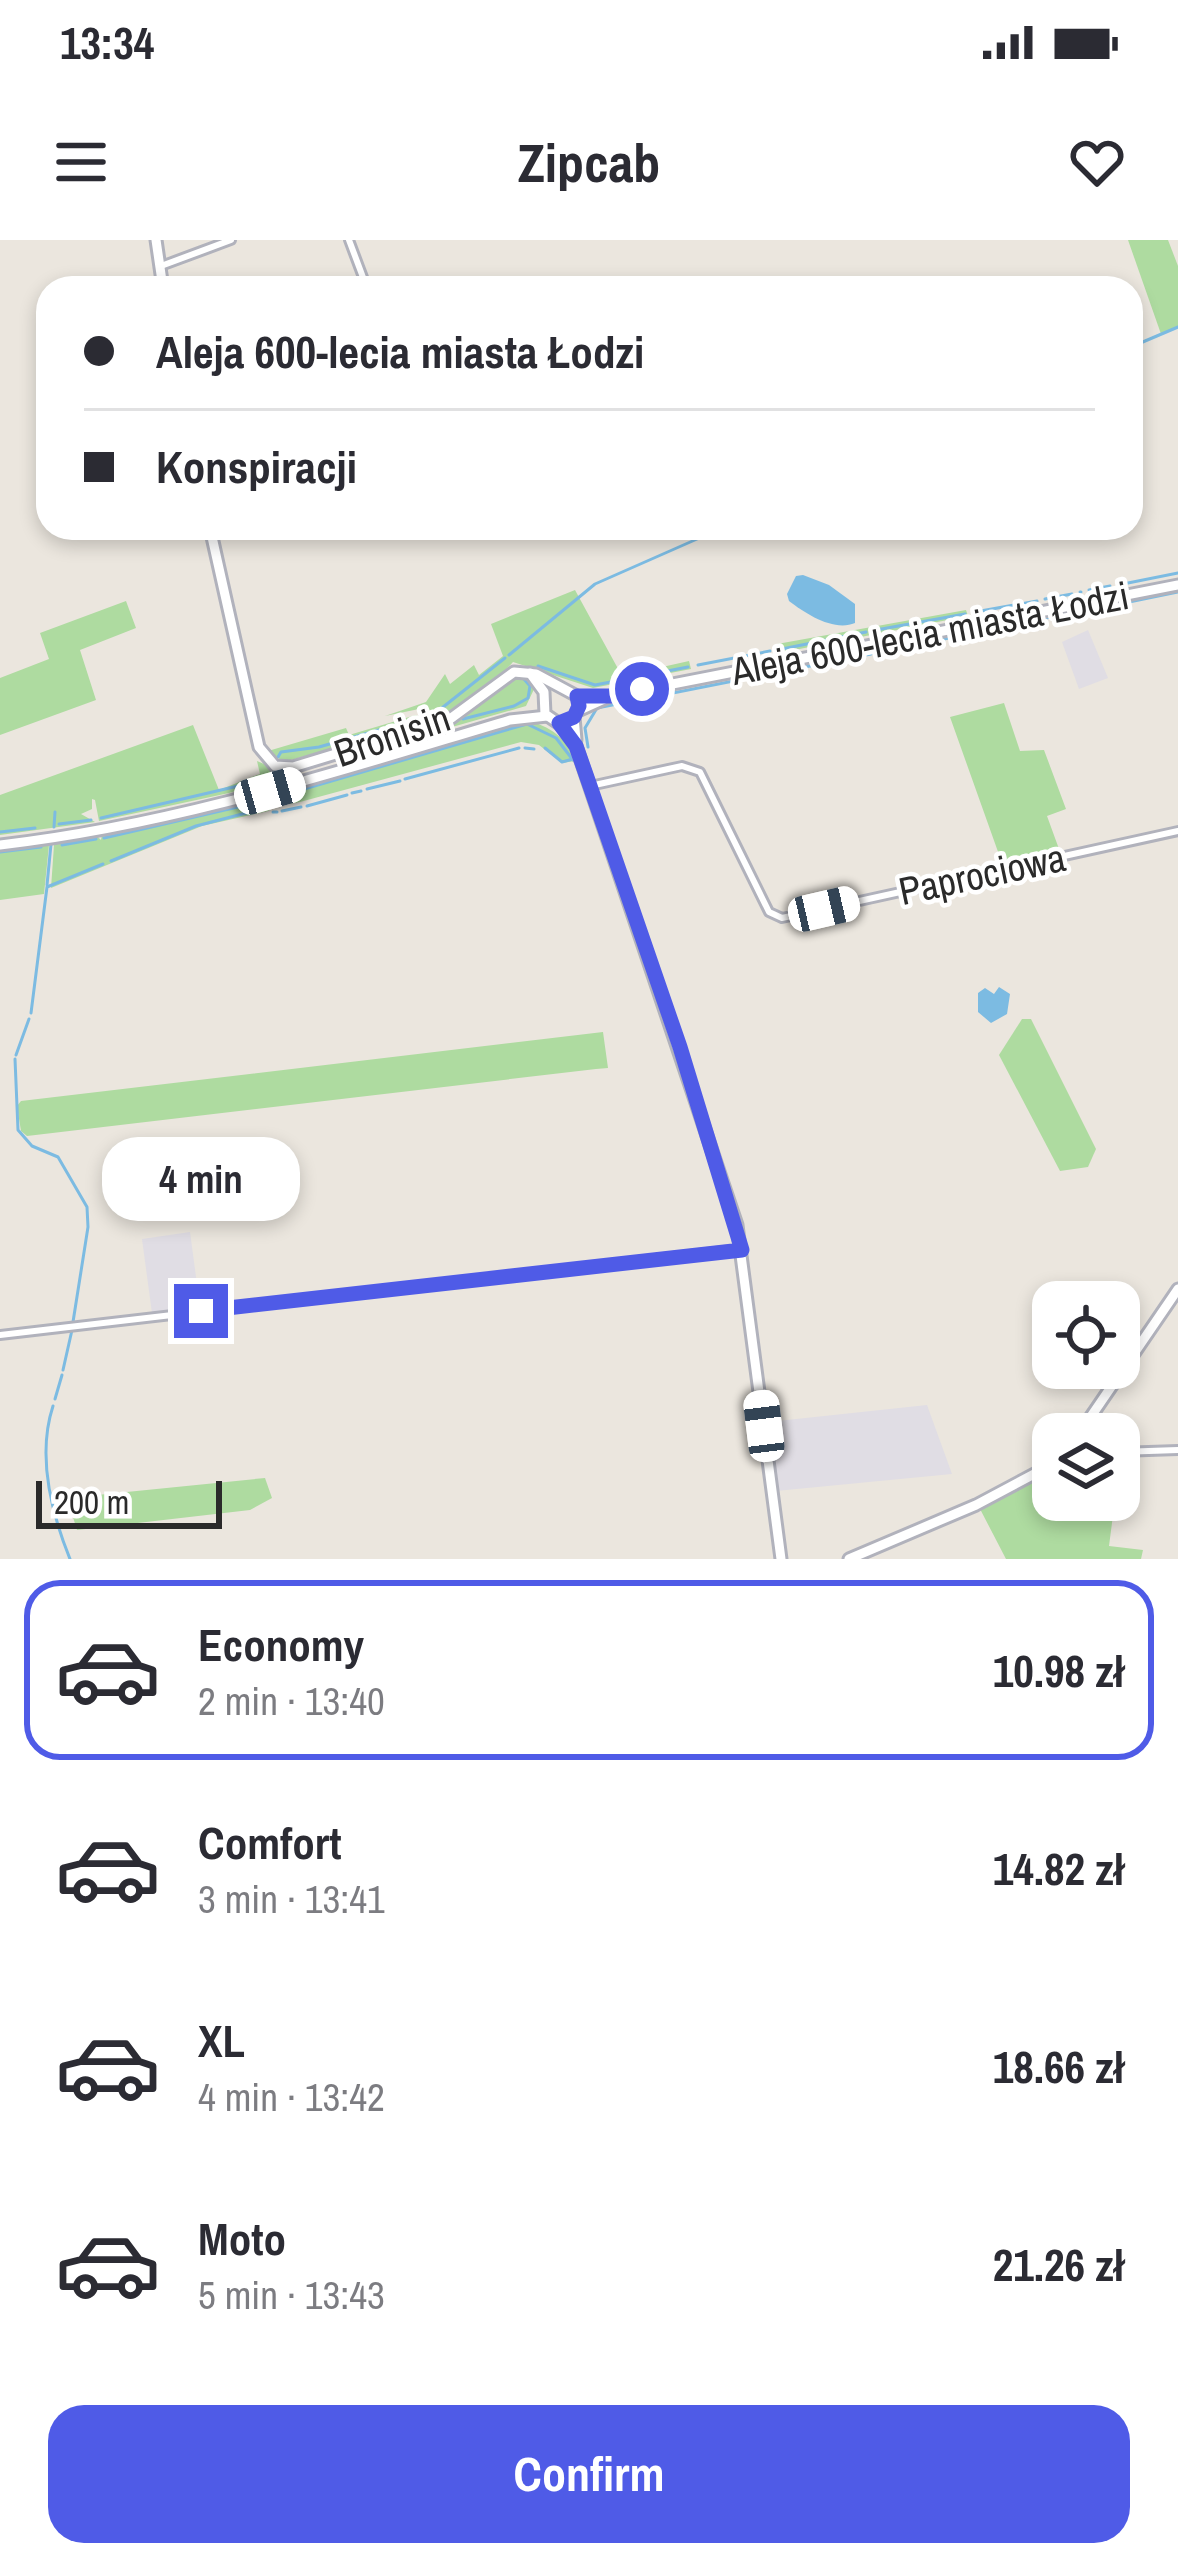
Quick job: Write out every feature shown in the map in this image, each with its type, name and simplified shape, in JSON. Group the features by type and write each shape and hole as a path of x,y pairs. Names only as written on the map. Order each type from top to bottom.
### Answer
{"street":[{"path":"156,240 161,276"},
{"path":"160,266 231,240"},
{"path":"349,240 362,276"},
{"name":"Bronisin","path":"213,540 259,747 273,765 293,767 445,721 474,705 504,676 530,673"},
{"name":"Aleja 600-lecia miasta Łodzi","path":"577,696 611,696 1178,585"},
{"path":"530,673 577,696 576,746"},
{"path":"530,673 547,716"},
{"path":"510,720 556,687"},
{"name":"Aleja 600-lecia miasta Łodzi","path":"576,714 611,696"},
{"path":"559,723 576,714"},
{"path":"0,844 78,835 208,808 510,720 547,716 559,723 576,746 590,786 680,1047 742,1250 781,1559"},
{"name":"Paprociowa","path":"590,786 682,766 700,772 769,912 782,919 1178,831"},
{"path":"0,1335 742,1250"},
{"path":"1092,1413 1178,1289"},
{"path":"1140,1451 1178,1450"},
{"path":"849,1559 976,1505 1032,1475"}],"shaded area":[{"path":"1088,630 1108,678 1079,689 1062,642"},
{"path":"190,1232 200,1307 152,1313 142,1239"},
{"path":"927,1405 952,1474 776,1491 768,1422"}],"green space":[{"path":"1128,240 1168,240 1178,266 1178,327 1161,334"},
{"path":"575,590 622,676 689,661 691,669 593,688 513,662 476,695 444,715 432,720 419,709 385,716 426,702 445,674 450,684 474,665 479,675 503,656 491,624"},
{"path":"126,601 136,628 80,650 96,700 0,735 0,678 49,659 40,633"},
{"path":"966,610 968,616 779,653 777,644"},
{"path":"518,676 531,678 536,685 526,706 368,751 453,721"},
{"path":"1004,703 1020,751 1044,750 1066,809 1047,816 1059,849 1002,863 950,717"},
{"path":"416,715 424,722 284,762 268,751 346,728 349,735"},
{"path":"526,721 557,735 575,761 562,763 539,745 521,742 300,802 273,798 274,806 268,811 202,826 51,888 54,845 49,845 44,894 0,900 0,849 96,835 101,840 102,834 261,798"},
{"path":"193,725 219,790 260,774 257,761 283,772 320,766 229,793 99,821 92,799 92,809 81,814 95,822 0,835 0,795"},
{"path":"1022,1019 1031,1019 1096,1149 1088,1167 1060,1171 999,1055"},
{"path":"603,1032 608,1068 27,1136 21,1131 17,1106 21,1101"},
{"path":"265,1478 272,1498 250,1510 77,1530 67,1498"},
{"path":"1032,1478 1032,1521 1112,1521 1109,1546 1143,1550 1141,1559 1006,1559 979,1507"}],"water":[{"path":"796,576 829,585 855,604 855,623 829,623 789,601 787,594"},
{"path":"999,987 1010,994 1007,1014 991,1023 978,1012 978,993 985,988 994,994"}],"waterway":[{"path":"1143,342 1178,327"},
{"path":"509,655 595,584 695,540"},
{"path":"1118,585 1178,573"},
{"path":"1089,590 1110,586"},
{"path":"1129,602 1178,592"},
{"path":"1045,599 1072,594"},
{"path":"975,612 1037,601"},
{"path":"881,652 1109,605"},
{"path":"876,630 965,614"},
{"path":"782,649 866,632"},
{"path":"698,665 770,651"},
{"path":"588,747 585,728 597,708 871,654"},
{"path":"433,715 505,658"},
{"path":"538,666 595,685 688,667"},
{"path":"463,719 528,698 530,686 523,678"},
{"path":"278,757 281,752 319,747 421,718"},
{"path":"287,794 527,724 556,738 573,760"},
{"path":"405,779 519,748"},
{"path":"525,748 534,749"},
{"path":"545,748 562,762 573,759"},
{"path":"272,778 273,774"},
{"path":"367,789 400,781"},
{"path":"101,818 251,783"},
{"path":"352,793 361,791"},
{"path":"307,806 347,795"},
{"path":"111,861 196,826 254,811 266,800"},
{"path":"104,838 255,803"},
{"path":"282,811 301,807"},
{"path":"54,827 55,812"},
{"path":"59,824 91,820"},
{"path":"0,832 35,828"},
{"path":"62,845 96,839"},
{"path":"47,885 51,844"},
{"path":"0,852 41,847"},
{"path":"31,1013 47,887 103,864"},
{"path":"16,1055 29,1019"},
{"path":"15,1059 18,1130 32,1146 58,1157 87,1207 73,1322"},
{"path":"63,1370 72,1330"},
{"path":"55,1399 62,1375"},
{"path":"53,1406 46,1444 48,1483 70,1559"}],"route":[{"path":"201,1311 742,1250 680,1047 590,786 576,746 559,723 568,722 578,711 577,696 611,696 642,689"}]}
